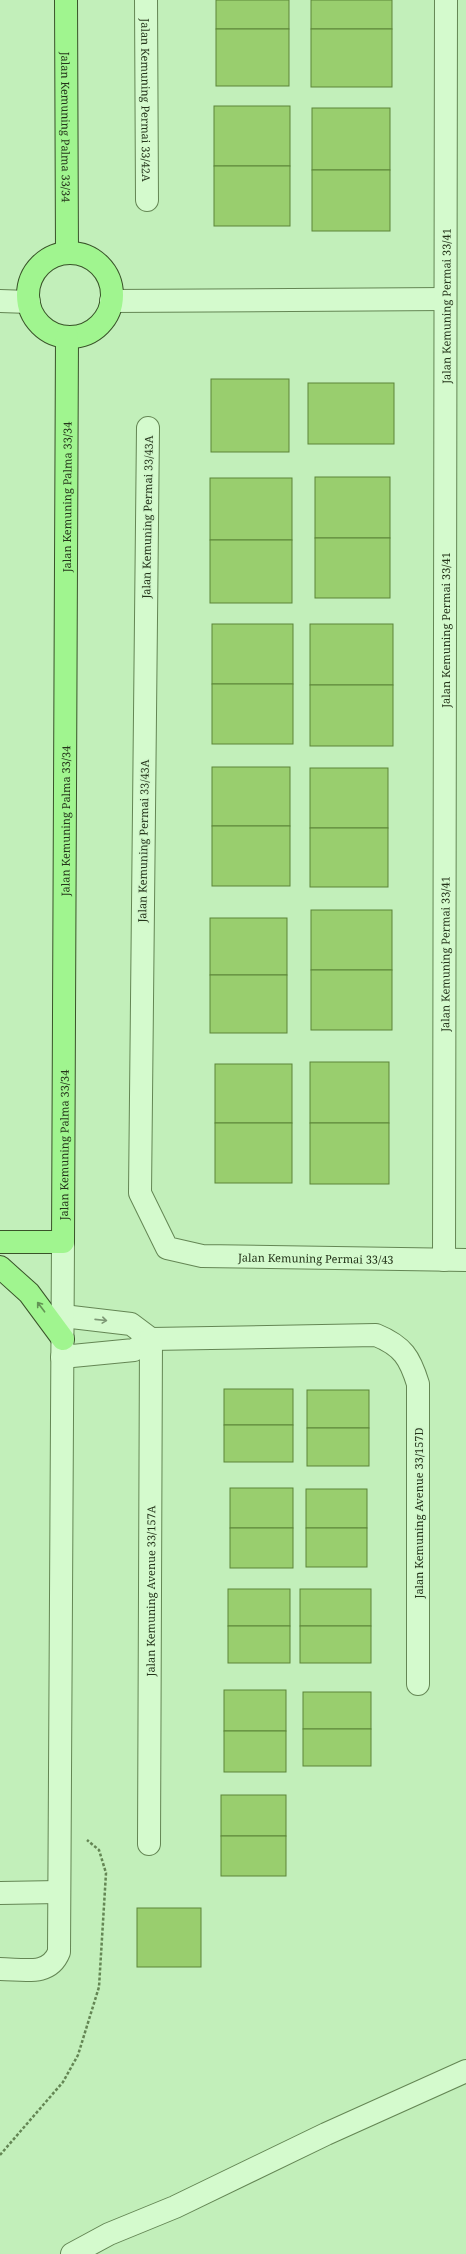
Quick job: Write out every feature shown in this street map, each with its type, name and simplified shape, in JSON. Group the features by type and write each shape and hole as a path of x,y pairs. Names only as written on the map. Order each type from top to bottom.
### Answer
{"main road":[{"name":"Jalan Kemuning Palma 33/34","path":"66,0 67,253"},
{"path":"67,253 80,254 91,259 101,267 108,277 111,289 111,301 108,313 101,324 91,332 80,336 67,337 53,334 42,326 33,315 29,302 29,288 33,275 42,264 54,256 67,253"},
{"name":"Jalan Kemuning Palma 33/34","path":"62,1242 67,337"},
{"path":"0,1242 62,1242"},
{"path":"0,1267 29,1293 62,1348"}],"street":[{"name":"Jalan Kemuning Permai 33/42A","path":"146,0 147,200"},
{"name":"Jalan Kemuning Permai 33/41","path":"444,1260 446,0"},
{"path":"111,301 445,299"},
{"path":"0,301 29,302"},
{"name":"Jalan Kemuning Permai 33/43A","path":"148,428 140,1193 167,1248"},
{"path":"0,1969 45,1969 55,1962 59,1952 62,1242"},
{"name":"Jalan Kemuning Permai 33/43","path":"167,1248 202,1256 466,1260"},
{"path":"62,1316 131,1324 151,1339 134,1350 62,1348"},
{"name":"Jalan Kemuning Avenue 33/157D","path":"151,1339 376,1335 400,1347 409,1359 418,1384 418,1684"},
{"name":"Jalan Kemuning Avenue 33/157A","path":"149,1844 151,1339"},
{"path":"0,1893 59,1892"},
{"path":"72,2254 109,2234 175,2207 326,2134 466,2071"}],"path":[{"path":"0,2155 62,2082 78,2055 99,1988 106,1873 99,1850 81,1836 60,1833"}],"building":[{"path":"216,0 289,0 289,29 216,29"},
{"path":"311,0 392,0 392,29 311,29"},
{"path":"216,29 289,29 289,86 216,86"},
{"path":"311,29 392,29 392,87 311,87"},
{"path":"214,106 290,106 290,166 214,166"},
{"path":"312,108 390,108 390,170 312,170"},
{"path":"214,166 290,166 290,226 214,226"},
{"path":"312,170 390,170 390,231 312,231"},
{"path":"211,379 289,379 289,452 211,452"},
{"path":"308,383 394,383 394,444 308,444"},
{"path":"315,477 390,477 390,538 315,538"},
{"path":"210,478 292,478 292,540 210,540"},
{"path":"315,538 390,538 390,598 315,598"},
{"path":"210,540 292,540 292,603 210,603"},
{"path":"212,624 293,624 293,684 212,684"},
{"path":"310,624 393,624 393,685 310,685"},
{"path":"212,684 293,684 293,744 212,744"},
{"path":"310,685 393,685 393,746 310,746"},
{"path":"212,767 290,767 290,826 212,826"},
{"path":"310,768 388,768 388,828 310,828"},
{"path":"212,826 290,826 290,886 212,886"},
{"path":"310,828 388,828 388,887 310,887"},
{"path":"311,910 392,910 392,970 311,970"},
{"path":"210,918 287,918 287,975 210,975"},
{"path":"311,970 392,970 392,1030 311,1030"},
{"path":"210,975 287,975 287,1033 210,1033"},
{"path":"310,1062 389,1062 389,1123 310,1123"},
{"path":"215,1064 292,1064 292,1123 215,1123"},
{"path":"215,1123 292,1123 292,1183 215,1183"},
{"path":"310,1123 389,1123 389,1184 310,1184"},
{"path":"224,1389 293,1389 293,1425 224,1425"},
{"path":"307,1390 369,1390 369,1428 307,1428"},
{"path":"224,1425 293,1425 293,1462 224,1462"},
{"path":"307,1428 369,1428 369,1466 307,1466"},
{"path":"230,1488 293,1488 293,1528 230,1528"},
{"path":"306,1489 367,1489 367,1528 306,1528"},
{"path":"230,1528 293,1528 293,1568 230,1568"},
{"path":"306,1528 367,1528 367,1567 306,1567"},
{"path":"228,1589 290,1589 290,1626 228,1626"},
{"path":"300,1589 371,1589 371,1626 300,1626"},
{"path":"228,1626 290,1626 290,1663 228,1663"},
{"path":"300,1626 371,1626 371,1663 300,1663"},
{"path":"224,1690 286,1690 286,1731 224,1731"},
{"path":"303,1692 371,1692 371,1729 303,1729"},
{"path":"303,1729 371,1729 371,1766 303,1766"},
{"path":"224,1731 286,1731 286,1772 224,1772"},
{"path":"221,1795 286,1795 286,1836 221,1836"},
{"path":"221,1836 286,1836 286,1876 221,1876"},
{"path":"137,1908 201,1908 201,1967 137,1967"}]}
